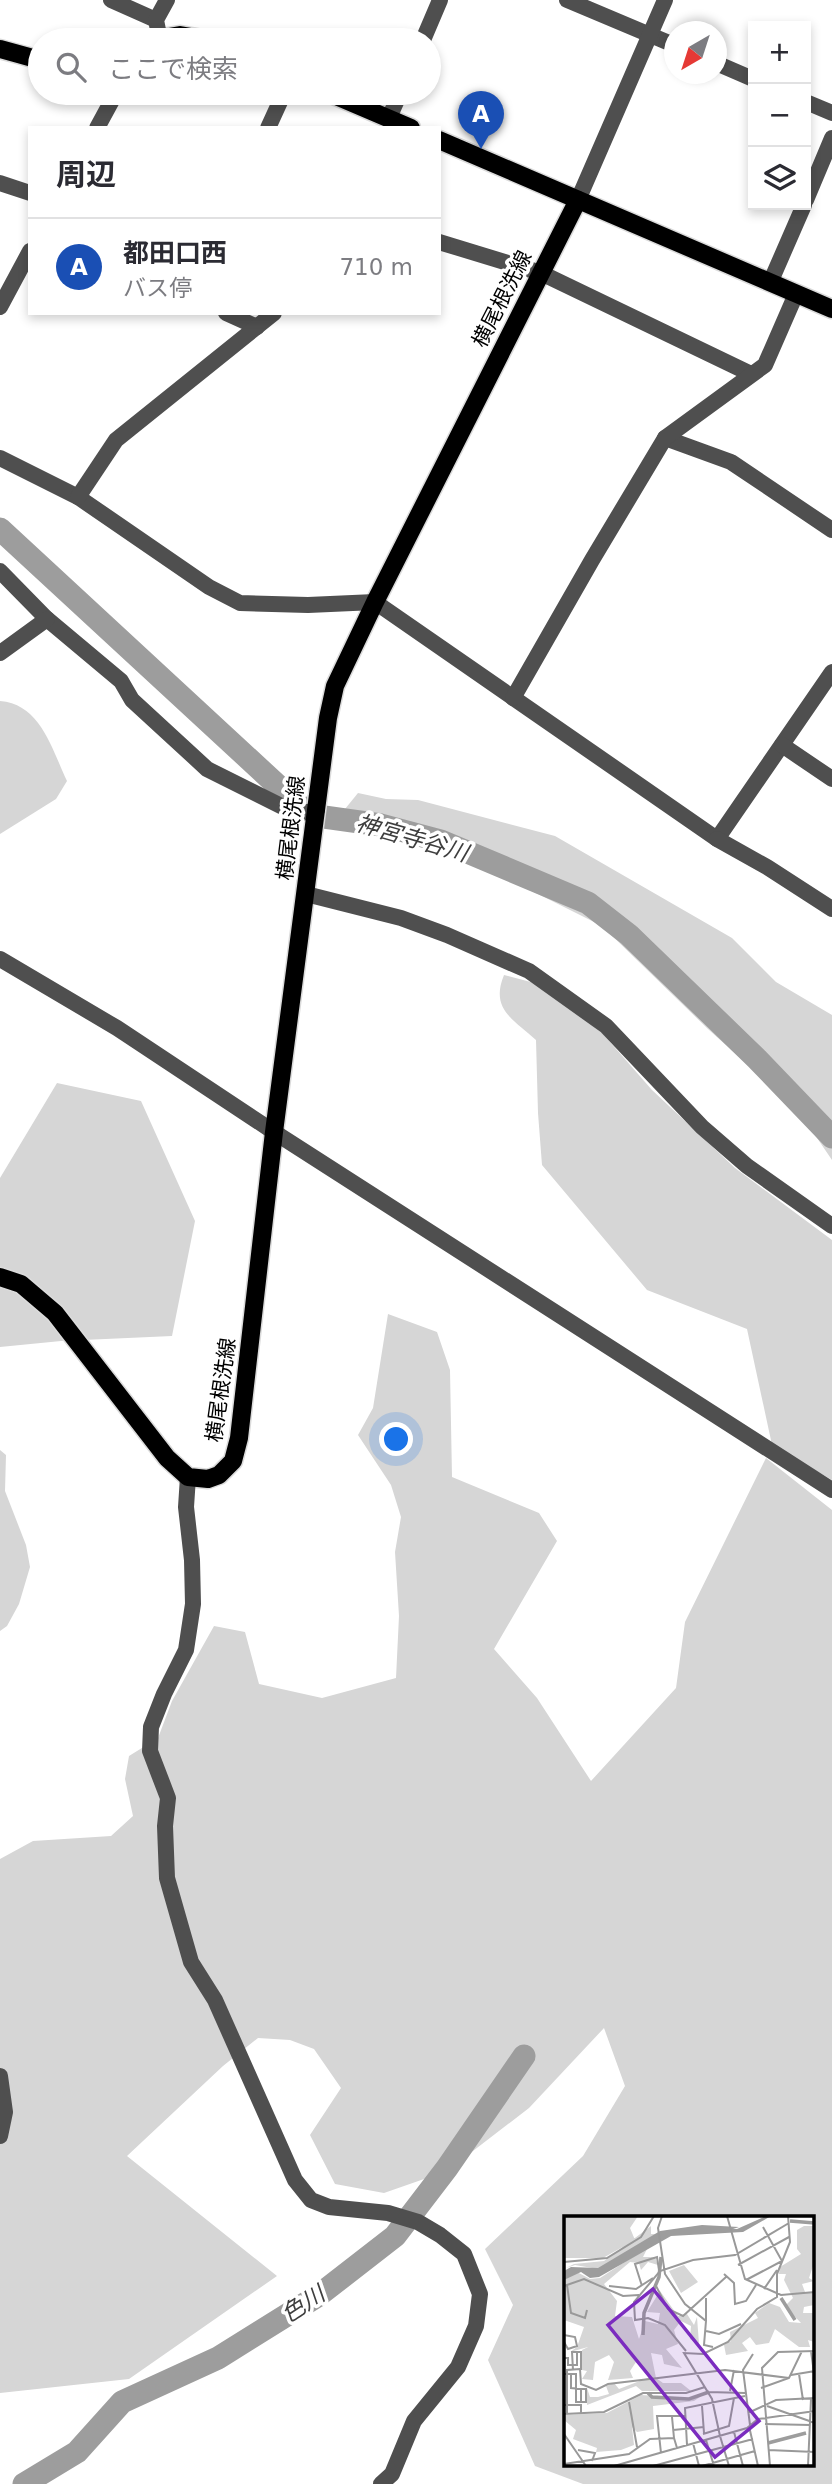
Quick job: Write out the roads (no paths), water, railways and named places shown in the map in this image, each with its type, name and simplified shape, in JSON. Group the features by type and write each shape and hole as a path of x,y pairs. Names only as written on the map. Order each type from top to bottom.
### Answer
{"main road":[{"path":"0,49 28,57"},
{"path":"358,105 407,126"},
{"path":"441,141 832,309"},
{"name":"横尾根洗線","path":"188,1477 208,1479 219,1475 233,1461 239,1438 274,1132 328,718 335,686 375,601 578,200"},
{"path":"0,1277 22,1284 55,1313 167,1458 188,1477"}],"street":[{"path":"111,0 156,20"},
{"path":"156,28 156,20 167,0"},
{"path":"428,28 440,0"},
{"path":"567,0 664,40"},
{"path":"578,200 665,0"},
{"path":"727,68 748,77"},
{"path":"811,104 832,113"},
{"path":"98,126 109,105"},
{"path":"269,126 279,105"},
{"path":"389,118 395,105"},
{"path":"811,188 832,138"},
{"path":"0,183 28,192"},
{"path":"770,283 802,210"},
{"path":"441,243 541,274 751,374"},
{"path":"0,307 28,255"},
{"path":"513,698 665,438 765,365 796,294"},
{"path":"230,315 257,327"},
{"path":"78,497 116,440 272,315"},
{"path":"665,438 731,462 832,530"},
{"path":"0,458 78,497 209,587 240,603 308,605 375,601 716,839 832,908"},
{"path":"0,571 47,618 121,681 132,700 207,769 297,814 317,810"},
{"path":"0,653 47,618"},
{"path":"716,839 832,672"},
{"path":"782,745 832,779"},
{"path":"306,894 401,918 529,971 606,1026 702,1127 747,1166 832,1226"},
{"path":"0,960 117,1028 274,1132 832,1490"},
{"path":"188,1477 186,1507 192,1560 191,1616 186,1650 151,1727 150,1751 168,1798 167,1878 191,1962 215,2000 295,2180 312,2200 329,2207 388,2213 418,2222 464,2254 480,2294 477,2326 458,2367 414,2421 392,2474 381,2484"},
{"path":"0,2076 5,2112 0,2136"}],"waterway":[{"name":"神宮寺谷川","path":"0,529 303,809 324,817 381,825 441,841 588,903 629,935 757,1059 832,1137"},
{"name":"色川","path":"24,2484 77,2452 122,2402 218,2358 319,2295 395,2236 447,2168 524,2056"}],"place":[{"name":"都田口西","path":"481,149"}]}
